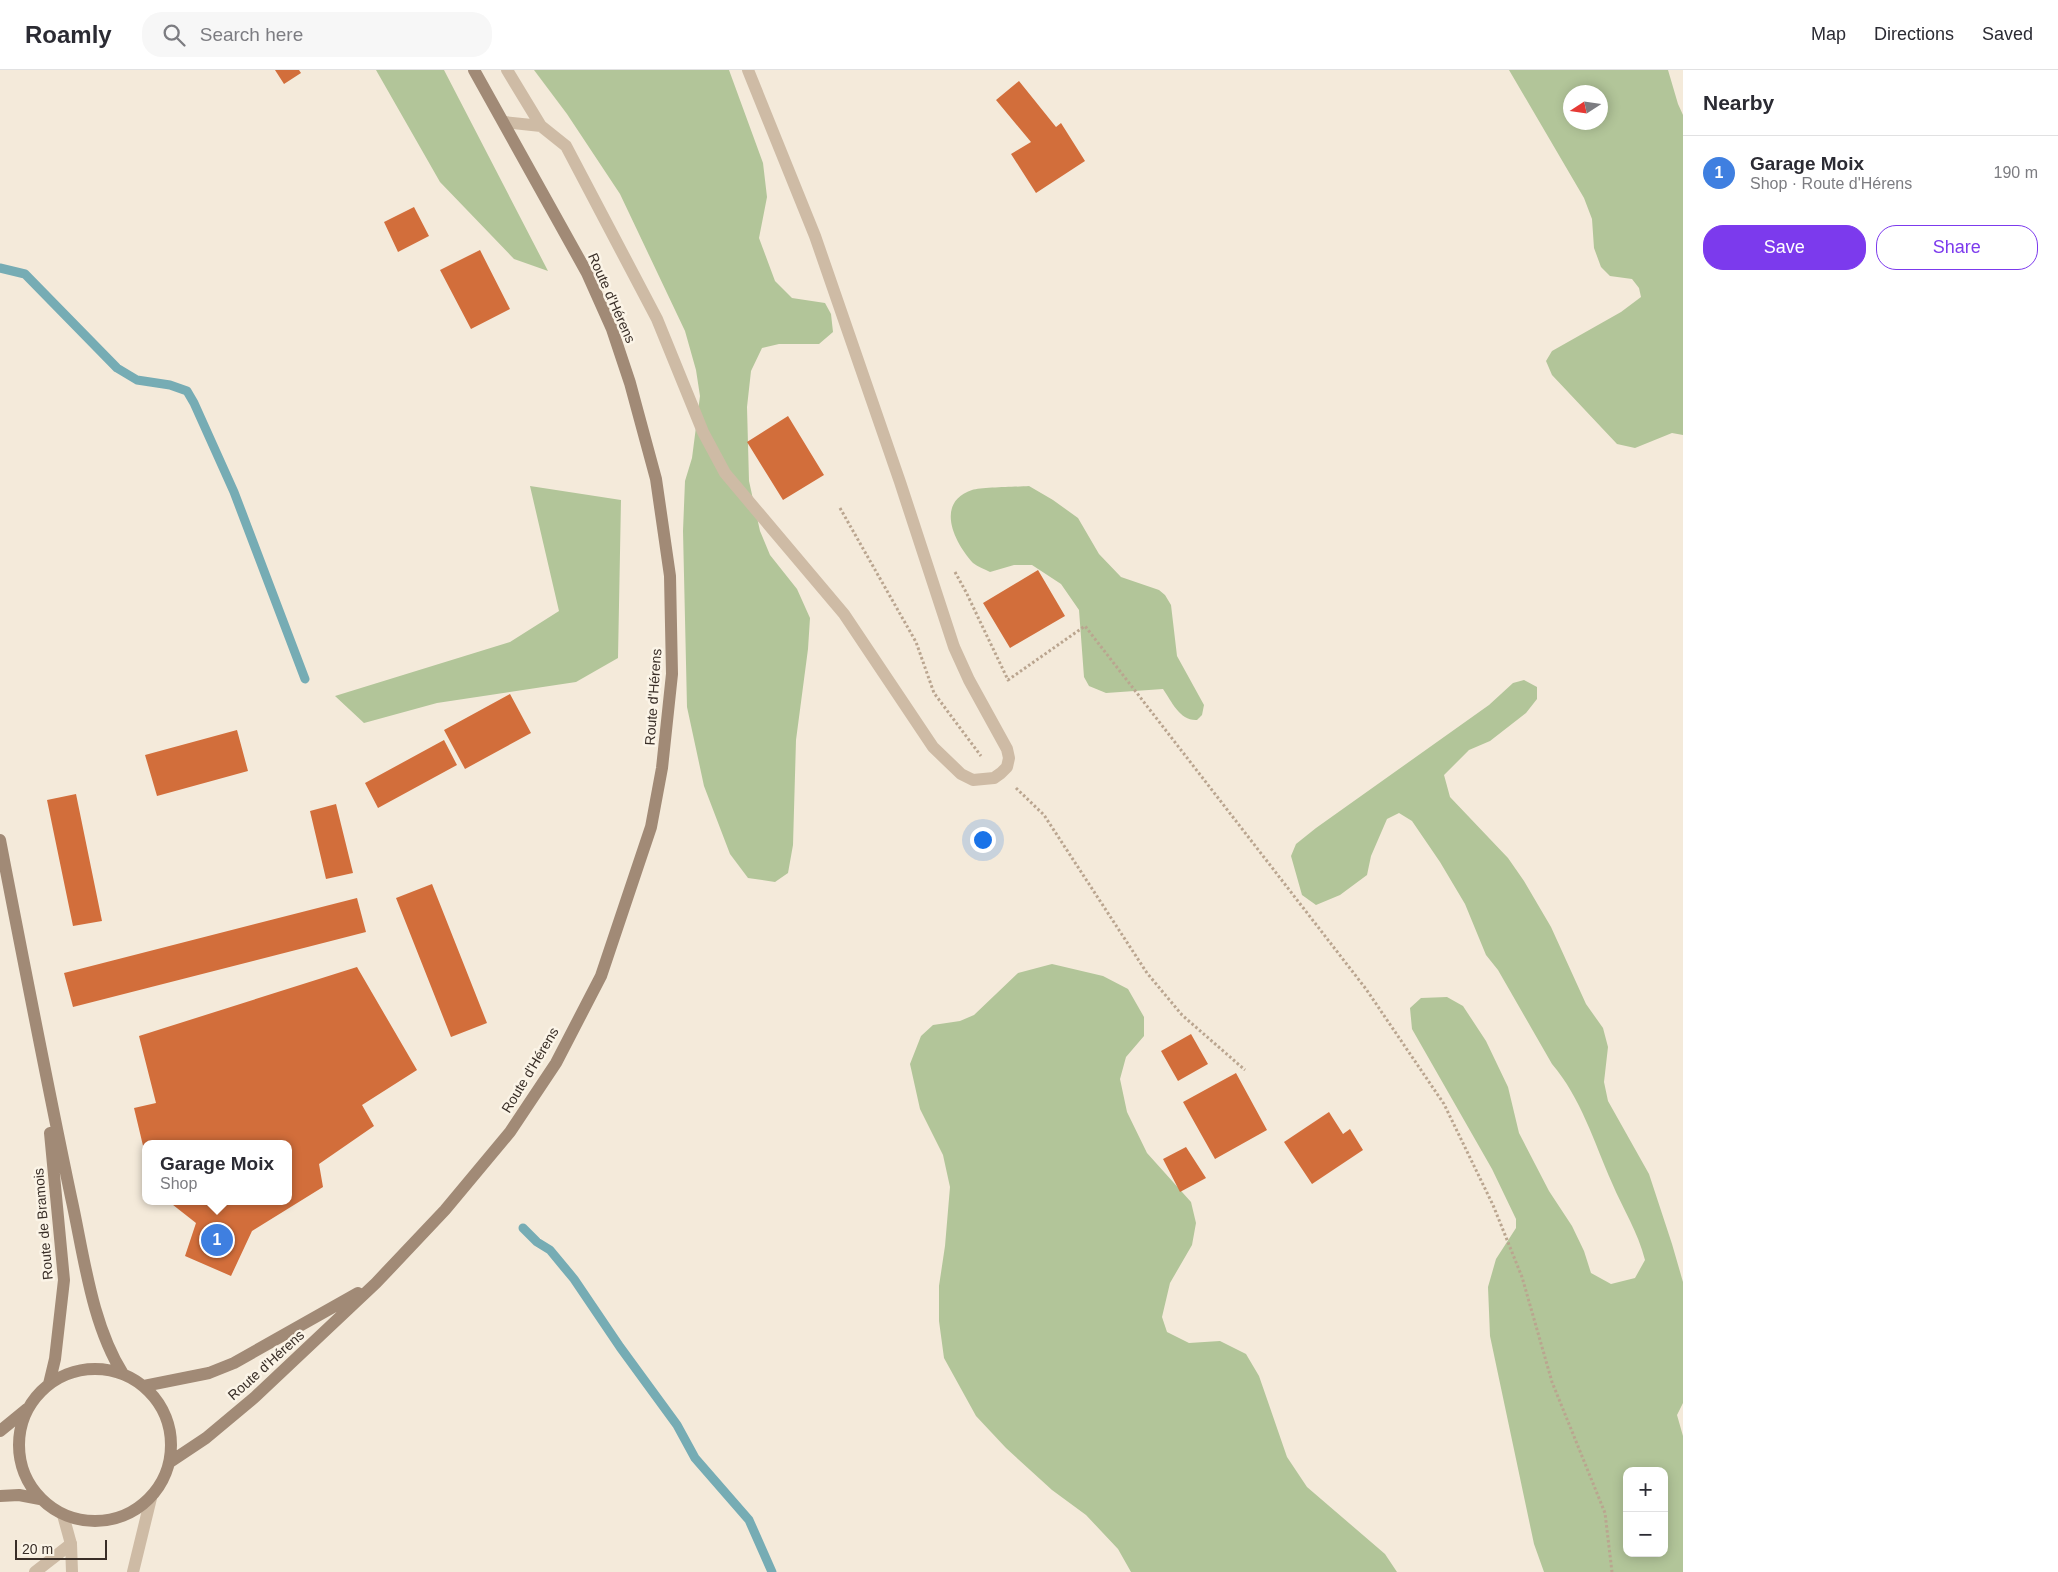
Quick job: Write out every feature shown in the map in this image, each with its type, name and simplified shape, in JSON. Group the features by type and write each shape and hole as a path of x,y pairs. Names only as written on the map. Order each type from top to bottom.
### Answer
{"main road":[{"name":"Route d'Hérens","path":"170,1462 206,1438 254,1398 376,1283 446,1210 510,1132 556,1063 600,976 652,827 662,768 671,683 670,576 656,479 630,383 612,329 587,274 474,70"},
{"name":"Route de Bramois","path":"0,840 42,1061 95,1309 111,1355 123,1374"},
{"name":"Route de Bramois","path":"42,1061 64,1280 55,1359 49,1384"},
{"name":"Route d'Hérens","path":"144,1386 209,1373 234,1363 376,1283"},
{"path":"89,1369 104,1369 123,1374 144,1386 159,1402 168,1421 172,1441 170,1462 163,1481 151,1498 132,1512 110,1521 86,1522 63,1515 40,1499 29,1484 19,1457 20,1428 27,1409 49,1384 68,1373 89,1369"},
{"path":"0,1431 27,1409"},
{"path":"0,1496 19,1495 40,1499"}],"street":[{"path":"507,70 541,126 566,146 657,319 703,432 725,473 844,614 934,747 961,774 973,780 988,779 1001,773 1007,767 1009,758 1007,749 954,647 815,236 748,70"},
{"path":"504,122 541,126"},
{"path":"133,1572 151,1498"},
{"path":"63,1515 71,1544 72,1572"},
{"path":"35,1572 71,1544"}],"path":[{"path":"840,508 916,642 934,693 982,758 988,779"},
{"path":"953,568 1008,680 1085,626 1366,989 1444,1104 1493,1205 1522,1277 1552,1382 1606,1513 1612,1572"},
{"path":"1001,773 1044,815 1147,973 1182,1015 1246,1070"}],"green space":[{"path":"376,70 444,70 548,271 514,259 440,182"},
{"path":"534,70 729,70 763,163 767,197 759,238 775,281 792,298 825,303 831,314 833,332 819,344 779,344 762,348 751,371 747,407 749,481 760,531 770,555 797,589 810,618 808,649 796,740 793,845 788,873 775,882 748,878 730,854 704,786 687,707 683,531 685,481 692,458 700,396 696,370 685,331 620,194 567,114"},
{"path":"1509,70 1668,70 1683,115 1683,435 1672,433 1635,448 1617,444 1552,375 1546,361 1552,351 1621,312 1641,297 1639,288 1632,279 1610,276 1601,267 1594,248 1592,219 1584,198"},
{"path":"530,486 621,500 618,658 576,682 437,703 364,723 335,696 510,642 559,611"},
{"path":"1029,486 1078,518 1099,554 1121,577 1159,590 1165,595 1171,605 1177,656 1204,705 1202,715 1197,720 1181,714 1163,689 1106,693 1089,686 1084,677 1079,610 1061,584 1032,565 1014,565 990,572 977,566 966,555 955,535 952,524 951,514 954,504 960,496 977,489"},
{"path":"1524,680 1537,687 1537,699 1526,713 1490,741 1469,750 1444,775 1450,797 1508,858 1524,881 1551,927 1586,1004 1603,1028 1608,1047 1604,1082 1608,1101 1649,1174 1683,1282 1683,1403 1677,1415 1683,1436 1683,1572 1544,1572 1534,1544 1490,1336 1488,1287 1496,1259 1516,1228 1516,1219 1492,1169 1412,1029 1410,1008 1421,998 1447,997 1463,1006 1486,1041 1508,1087 1519,1133 1549,1191 1572,1226 1584,1251 1591,1273 1611,1284 1635,1278 1645,1260 1642,1250 1571,1091 1552,1064 1498,970 1486,955 1465,904 1440,862 1412,821 1399,813 1387,819 1371,856 1367,875 1340,895 1316,905 1302,895 1291,856 1296,844 1316,828 1489,705 1513,683"},
{"path":"1052,964 1103,976 1128,989 1144,1017 1144,1036 1126,1057 1120,1079 1127,1112 1147,1153 1191,1202 1196,1223 1192,1245 1170,1283 1162,1317 1167,1332 1189,1343 1220,1341 1246,1354 1259,1376 1287,1457 1307,1487 1385,1554 1397,1572 1131,1572 1118,1549 1086,1515 1052,1490 1006,1448 976,1416 944,1358 939,1321 939,1286 945,1246 950,1187 943,1155 920,1109 910,1064 921,1036 933,1025 960,1021 974,1015 1018,973"}],"building":[{"path":"275,70 299,70 301,73 284,84"},
{"path":"1019,81 1056,127 1061,123 1085,161 1036,193 1011,154 1031,142 996,100"},
{"path":"414,207 429,236 398,252 384,222"},
{"path":"480,250 510,309 471,329 440,270"},
{"path":"788,416 824,475 783,500 747,442"},
{"path":"1038,570 1065,616 1010,648 983,603"},
{"path":"510,694 531,733 465,769 444,730"},
{"path":"237,730 248,771 157,796 145,755"},
{"path":"444,740 457,765 378,808 365,783"},
{"path":"76,794 102,921 73,926 47,800"},
{"path":"336,804 353,873 326,879 310,811"},
{"path":"432,884 487,1023 451,1037 396,898"},
{"path":"357,898 366,932 73,1007 64,973"},
{"path":"357,967 417,1070 362,1105 374,1126 319,1164 323,1187 252,1231 231,1276 185,1256 196,1223 173,1205 292,1205 292,1140 142,1141 134,1108 156,1103 139,1036"},
{"path":"1191,1034 1208,1064 1178,1081 1161,1051"},
{"path":"1236,1073 1267,1130 1215,1159 1183,1102"},
{"path":"1329,1112 1343,1134 1350,1129 1363,1150 1312,1184 1284,1142"},
{"path":"1186,1147 1206,1178 1180,1192 1163,1159"}],"waterway":[{"path":"0,268 25,274 117,368 137,380 170,385 187,391 234,492 305,679"},
{"path":"523,1228 537,1242 550,1250 574,1279 620,1347 677,1425 695,1458 749,1520 772,1572"}],"place":[{"name":"Garage Moix","path":"217,1240"}]}
